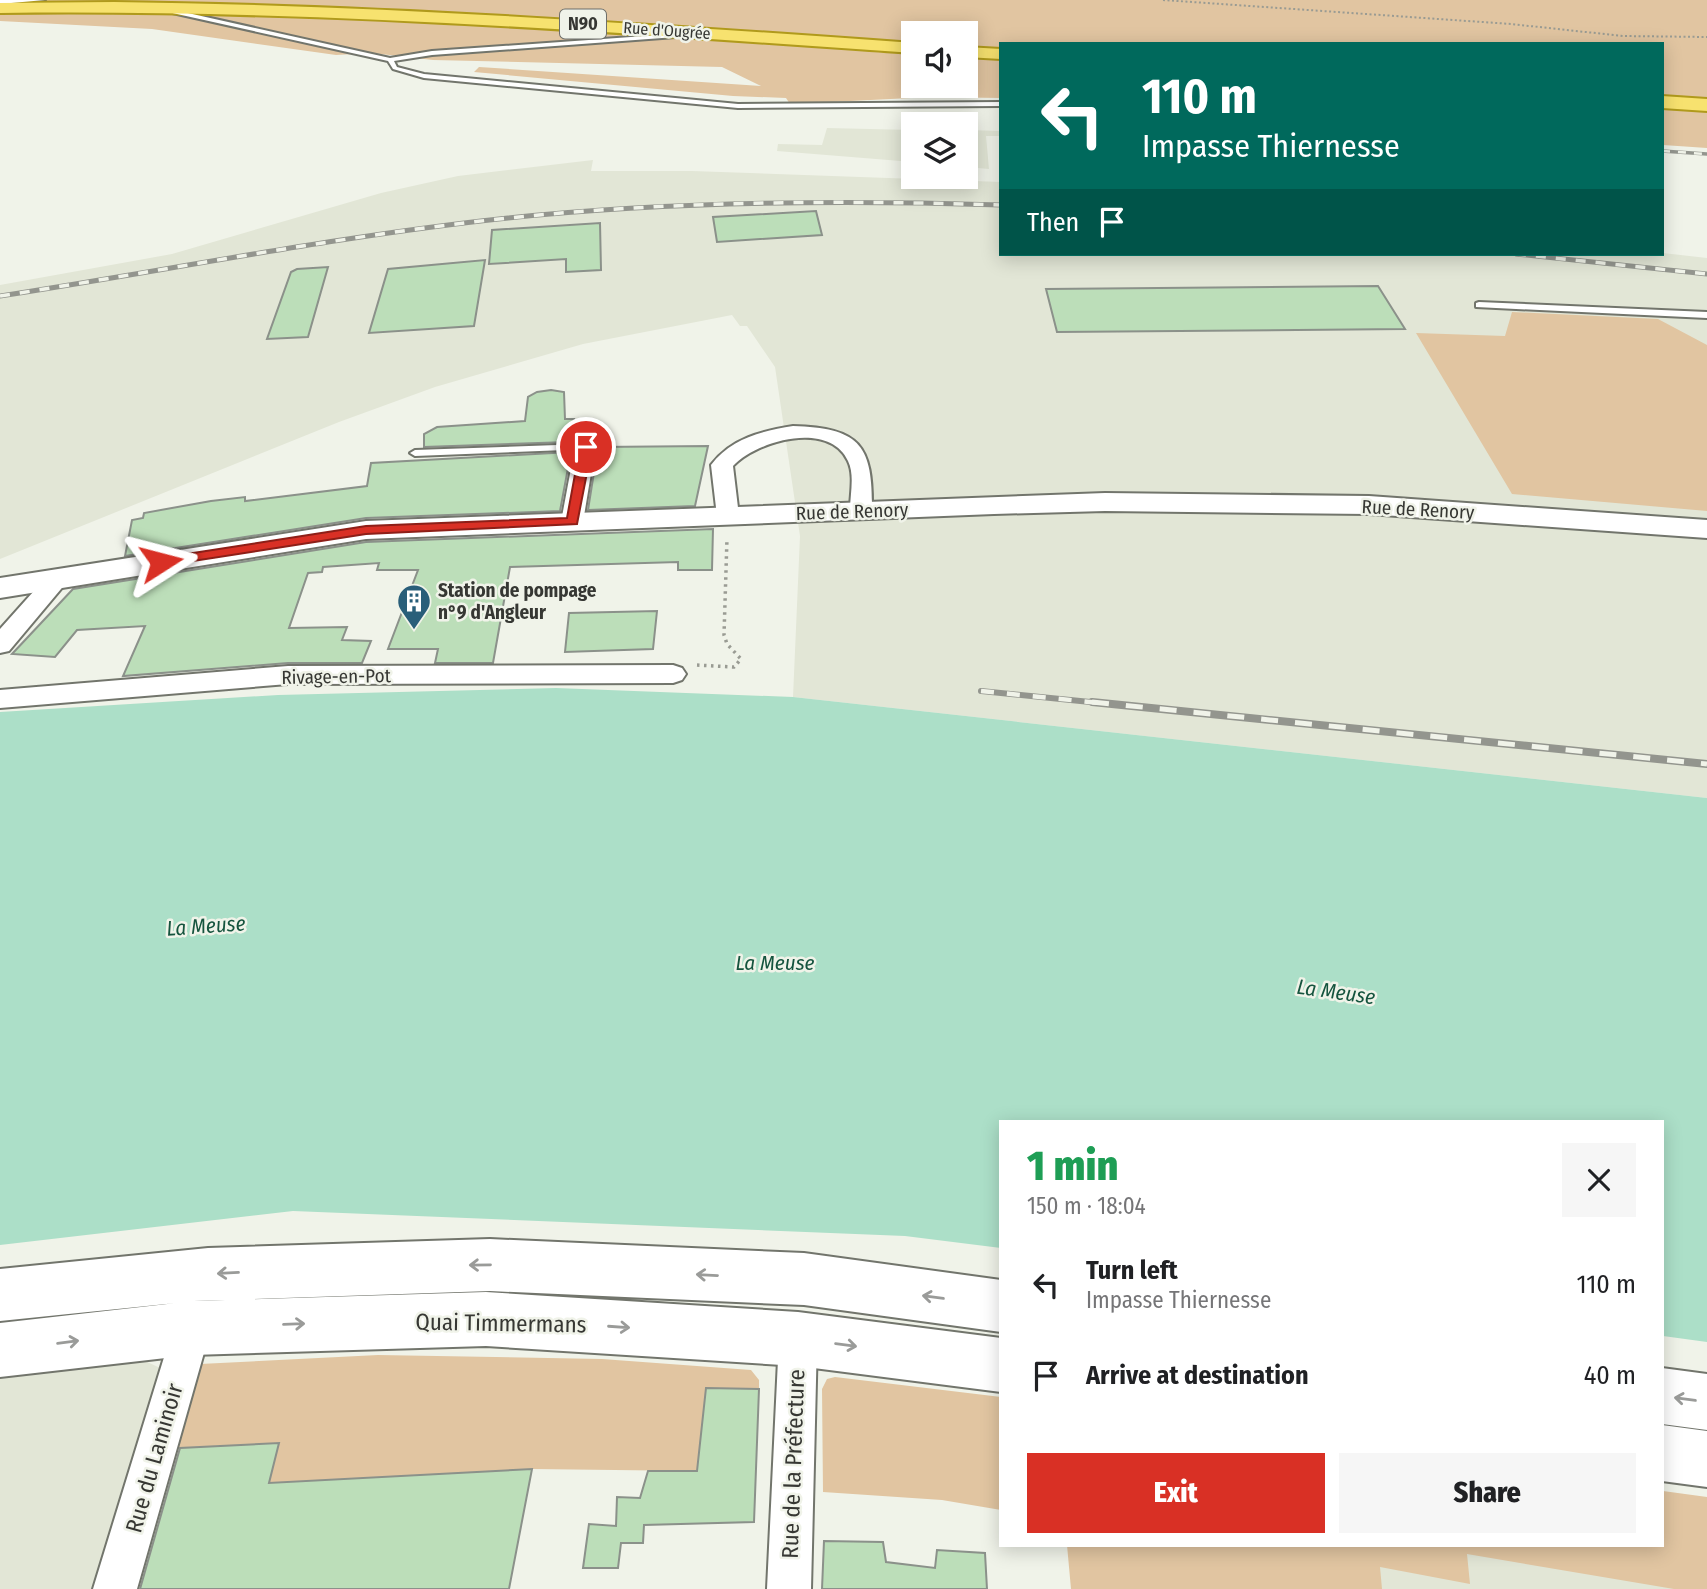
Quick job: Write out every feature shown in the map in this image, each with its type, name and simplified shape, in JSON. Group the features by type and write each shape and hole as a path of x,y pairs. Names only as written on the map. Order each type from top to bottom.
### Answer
{"main road":[{"name":"Rue d'Ougrée","path":"0,8 145,6 383,12 901,47"},
{"path":"978,53 999,54"},
{"path":"1664,102 1707,105"}],"street":[{"path":"728,516 722,465 729,454 755,439 790,433 814,434 833,439 848,449 859,461 861,510"},
{"path":"572,522 587,439"},
{"name":"Rue de Renory","path":"0,588 366,530 861,510 1105,502 1369,505 1707,529"},
{"path":"0,645 58,579"},
{"name":"Rivage-en-Pot","path":"0,699 288,675 673,674"},
{"path":"0,1295 208,1274 490,1265 804,1279 999,1306"},
{"name":"Quai Timmermans","path":"0,1350 192,1328 486,1319 798,1339 999,1365"},
{"name":"Rue du Laminoir","path":"115,1589 192,1328"},
{"name":"Rue de la Préfecture","path":"789,1589 798,1339"},
{"path":"1664,1396 1707,1402"},
{"path":"1664,1453 1707,1459"}],"lane":[{"path":"0,2 42,0"},
{"path":"145,6 390,60 432,52 713,34"},
{"path":"390,60 395,68 424,76 738,106 999,104"},
{"path":"1479,305 1707,315"},
{"path":"415,453 587,439"}],"path":[{"path":"1163,0 1511,24 1623,36 1707,37"},
{"path":"673,674 696,665 734,667 741,659 727,644 724,635 728,516"}],"shaded area":[{"path":"0,0 1707,0 1707,148 1664,145 1664,42 999,42 999,98 978,98 978,21 901,21 901,98 911,98 790,104 786,98 733,96 474,72 479,67 761,86 722,67 433,60 372,53 336,55 152,29 0,21"},
{"path":"827,128 901,130 901,161 777,151 778,144 822,145"},
{"path":"978,130 999,131 999,136 986,136 989,169 978,168"},
{"path":"593,160 591,171 692,171 901,178 901,189 978,189 978,181 999,182 999,256 1664,256 1664,253 1707,258 1707,798 793,697 800,536 775,367 747,326 740,326 732,315 583,344 435,387 339,422 0,559 0,285 172,254 381,193 458,176"},
{"path":"1512,312 1658,319 1707,345 1707,511 1512,494 1416,333 1505,336"},
{"path":"378,1355 602,1359 751,1370 759,1380 759,1389 706,1388 697,1471 532,1469 269,1483 279,1443 172,1448 200,1364"},
{"path":"145,1361 169,1372 103,1589 0,1589 0,1376"},
{"path":"835,1377 999,1397 999,1510 942,1500 823,1492 822,1389 827,1379"},
{"path":"1664,1491 1707,1497 1707,1589 1674,1589 1467,1554 1470,1584 1380,1567 1382,1589 1071,1589 1067,1547 1664,1547"},
{"path":"1375,1547 1664,1547 1707,1589 1379,1589"}],"water":[{"name":"La Meuse","path":"556,688 793,697 1707,798 1707,1342 1664,1336 1664,1120 999,1120 999,1248 905,1236 293,1211 0,1245 0,712 278,695"}],"building":[{"path":"816,211 822,235 717,242 713,217"},
{"path":"600,223 601,270 566,272 566,259 489,264 492,230"},
{"path":"485,260 474,326 369,333 388,269"},
{"path":"328,267 308,337 267,339 291,272 297,269"},
{"path":"1378,286 1405,329 1057,332 1046,289"},
{"path":"537,392 564,392 565,419 574,419 569,442 424,447 424,434 437,427 525,421 528,397"},
{"path":"708,446 695,506 588,510 598,447"},
{"path":"571,452 560,511 366,518 125,556 132,520 143,518 144,513 211,501 245,497 245,501 367,486 371,463"},
{"path":"713,529 712,570 678,570 678,562 510,567 493,663 435,663 438,649 388,649 418,570 377,570 379,563 323,567 322,572 308,573 289,628 347,627 342,640 371,641 362,663 288,663 123,676 145,626 77,630 55,657 12,654 73,589 366,542"},
{"path":"657,611 653,649 565,652 569,613"},
{"path":"706,1388 759,1389 754,1522 644,1525 643,1543 621,1543 618,1568 583,1568 589,1524 616,1526 617,1497 640,1498 648,1471 697,1471"},
{"path":"279,1443 269,1483 532,1469 509,1589 140,1589 180,1448"},
{"path":"824,1541 883,1542 886,1562 935,1568 937,1550 985,1553 987,1589 822,1589"}],"railway":[{"path":"1664,151 1707,154"},
{"path":"0,296 381,234 570,212 754,203 999,205"},
{"path":"1535,256 1707,274"},
{"path":"981,691 1110,704"},
{"path":"1092,702 1707,764"}],"place":[{"name":"Station de pompage n°9 d'Angleur","path":"414,631"}],"route":[{"path":"161,562 366,530 572,522 586,447"}]}
